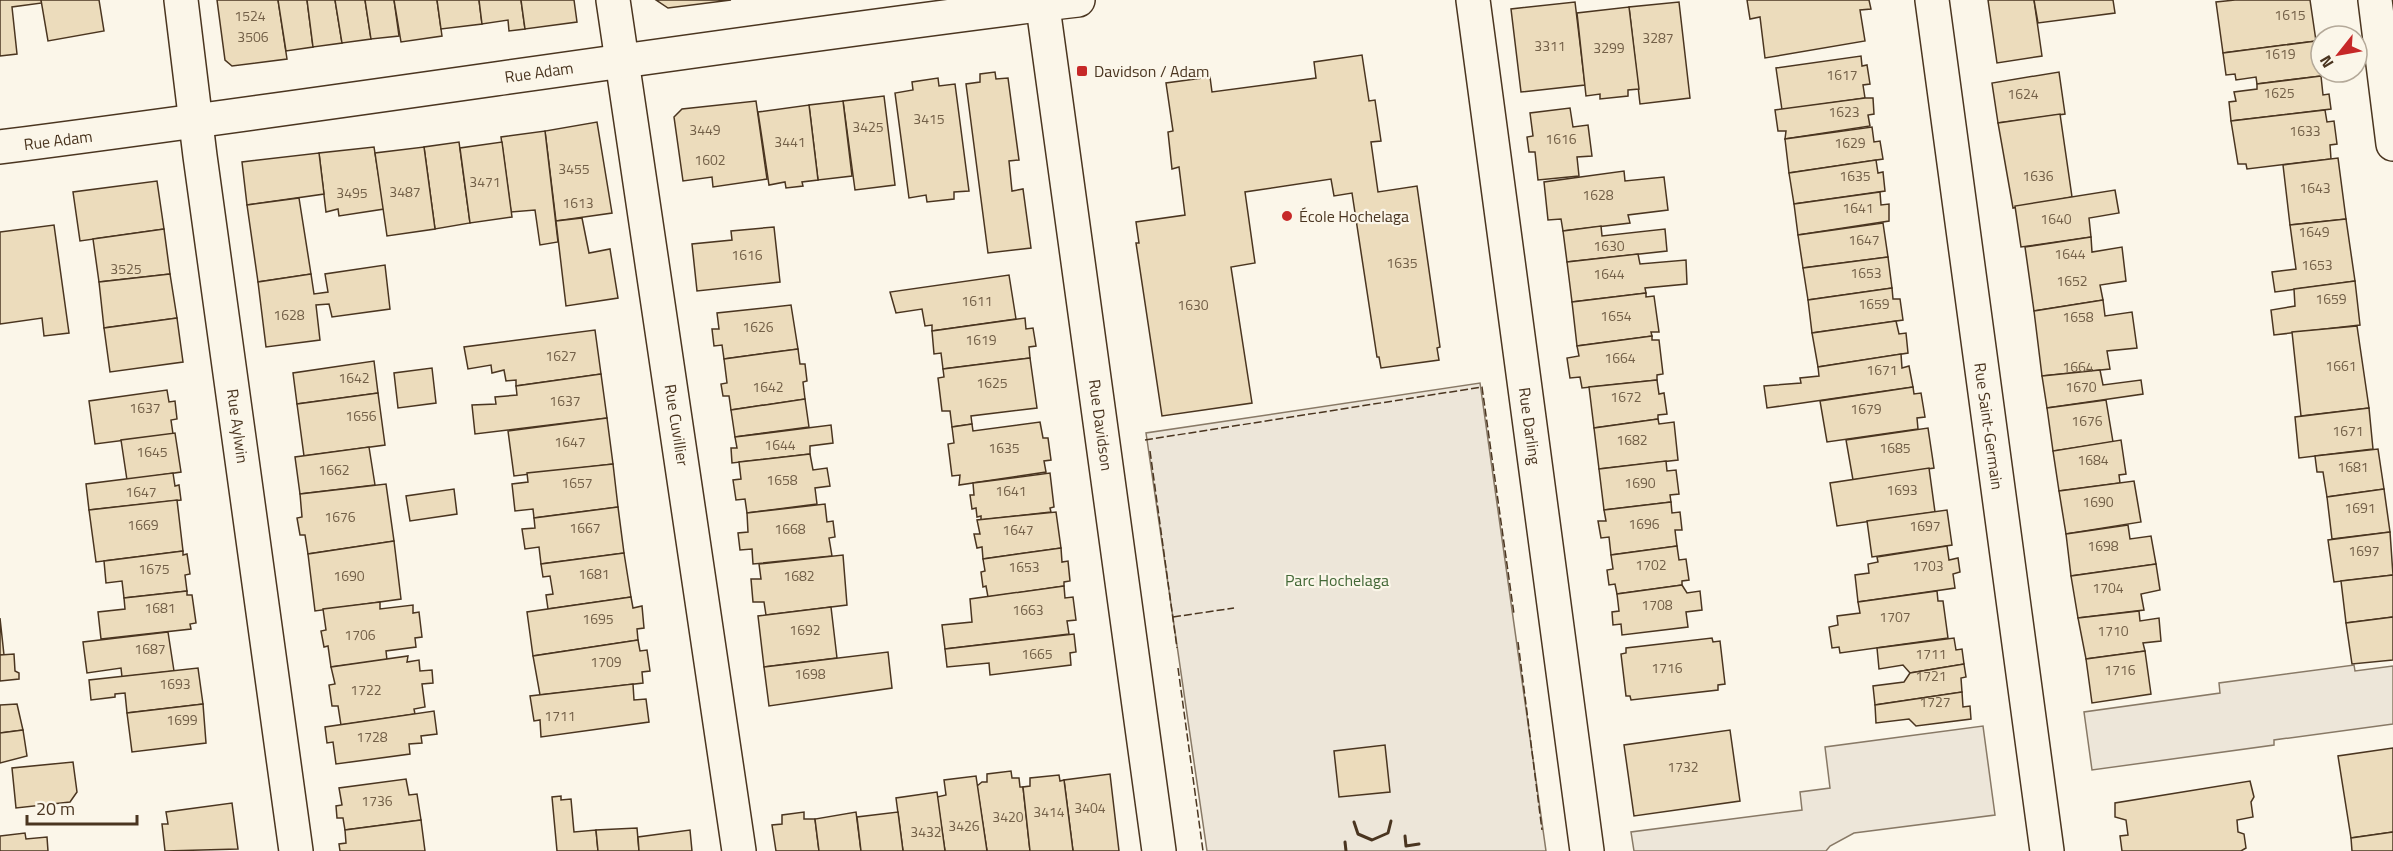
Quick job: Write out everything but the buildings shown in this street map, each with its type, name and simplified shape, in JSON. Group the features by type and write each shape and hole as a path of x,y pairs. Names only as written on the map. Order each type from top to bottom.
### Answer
{"street":[{"name":"Rue Aylwin","path":"181,0 195,122 296,851"},
{"name":"Rue Cuvillier","path":"613,0 740,851"},
{"name":"Rue Adam","path":"0,147 195,122 1042,2 1078,0"},
{"name":"Rue Darling","path":"1473,0 1587,851"},
{"name":"Rue Saint-Germain","path":"1932,0 2047,851"},
{"path":"2375,0 2393,144"},
{"name":"Rue Davidson","path":"1042,2 1159,851"}],"green space":[{"name":"Parc Hochelaga","path":"1480,383 1546,851 1207,851 1146,433"},
{"path":"2354,665 2355,671 2393,666 2393,724 2274,740 2274,745 2092,770 2084,712 2220,693 2219,683"},
{"path":"1983,726 1995,815 1854,833 1830,846 1826,851 1634,851 1631,832 1802,810 1800,792 1830,788 1825,747"}],"fence":[{"path":"1145,440 1482,387 1514,614"},
{"path":"1150,451 1177,648"},
{"path":"1173,617 1234,608"},
{"path":"1518,642 1542,830"},
{"path":"1178,668 1203,851"}],"wall":[{"path":"1354,822 1358,834 1372,840 1388,833 1391,821"},
{"path":"1405,836 1406,846 1419,844"},
{"path":"1345,842 1346,851"}],"place":[{"name":"Davidson / Adam","path":"1082,71"},
{"name":"École Hochelaga","path":"1287,216"}]}
